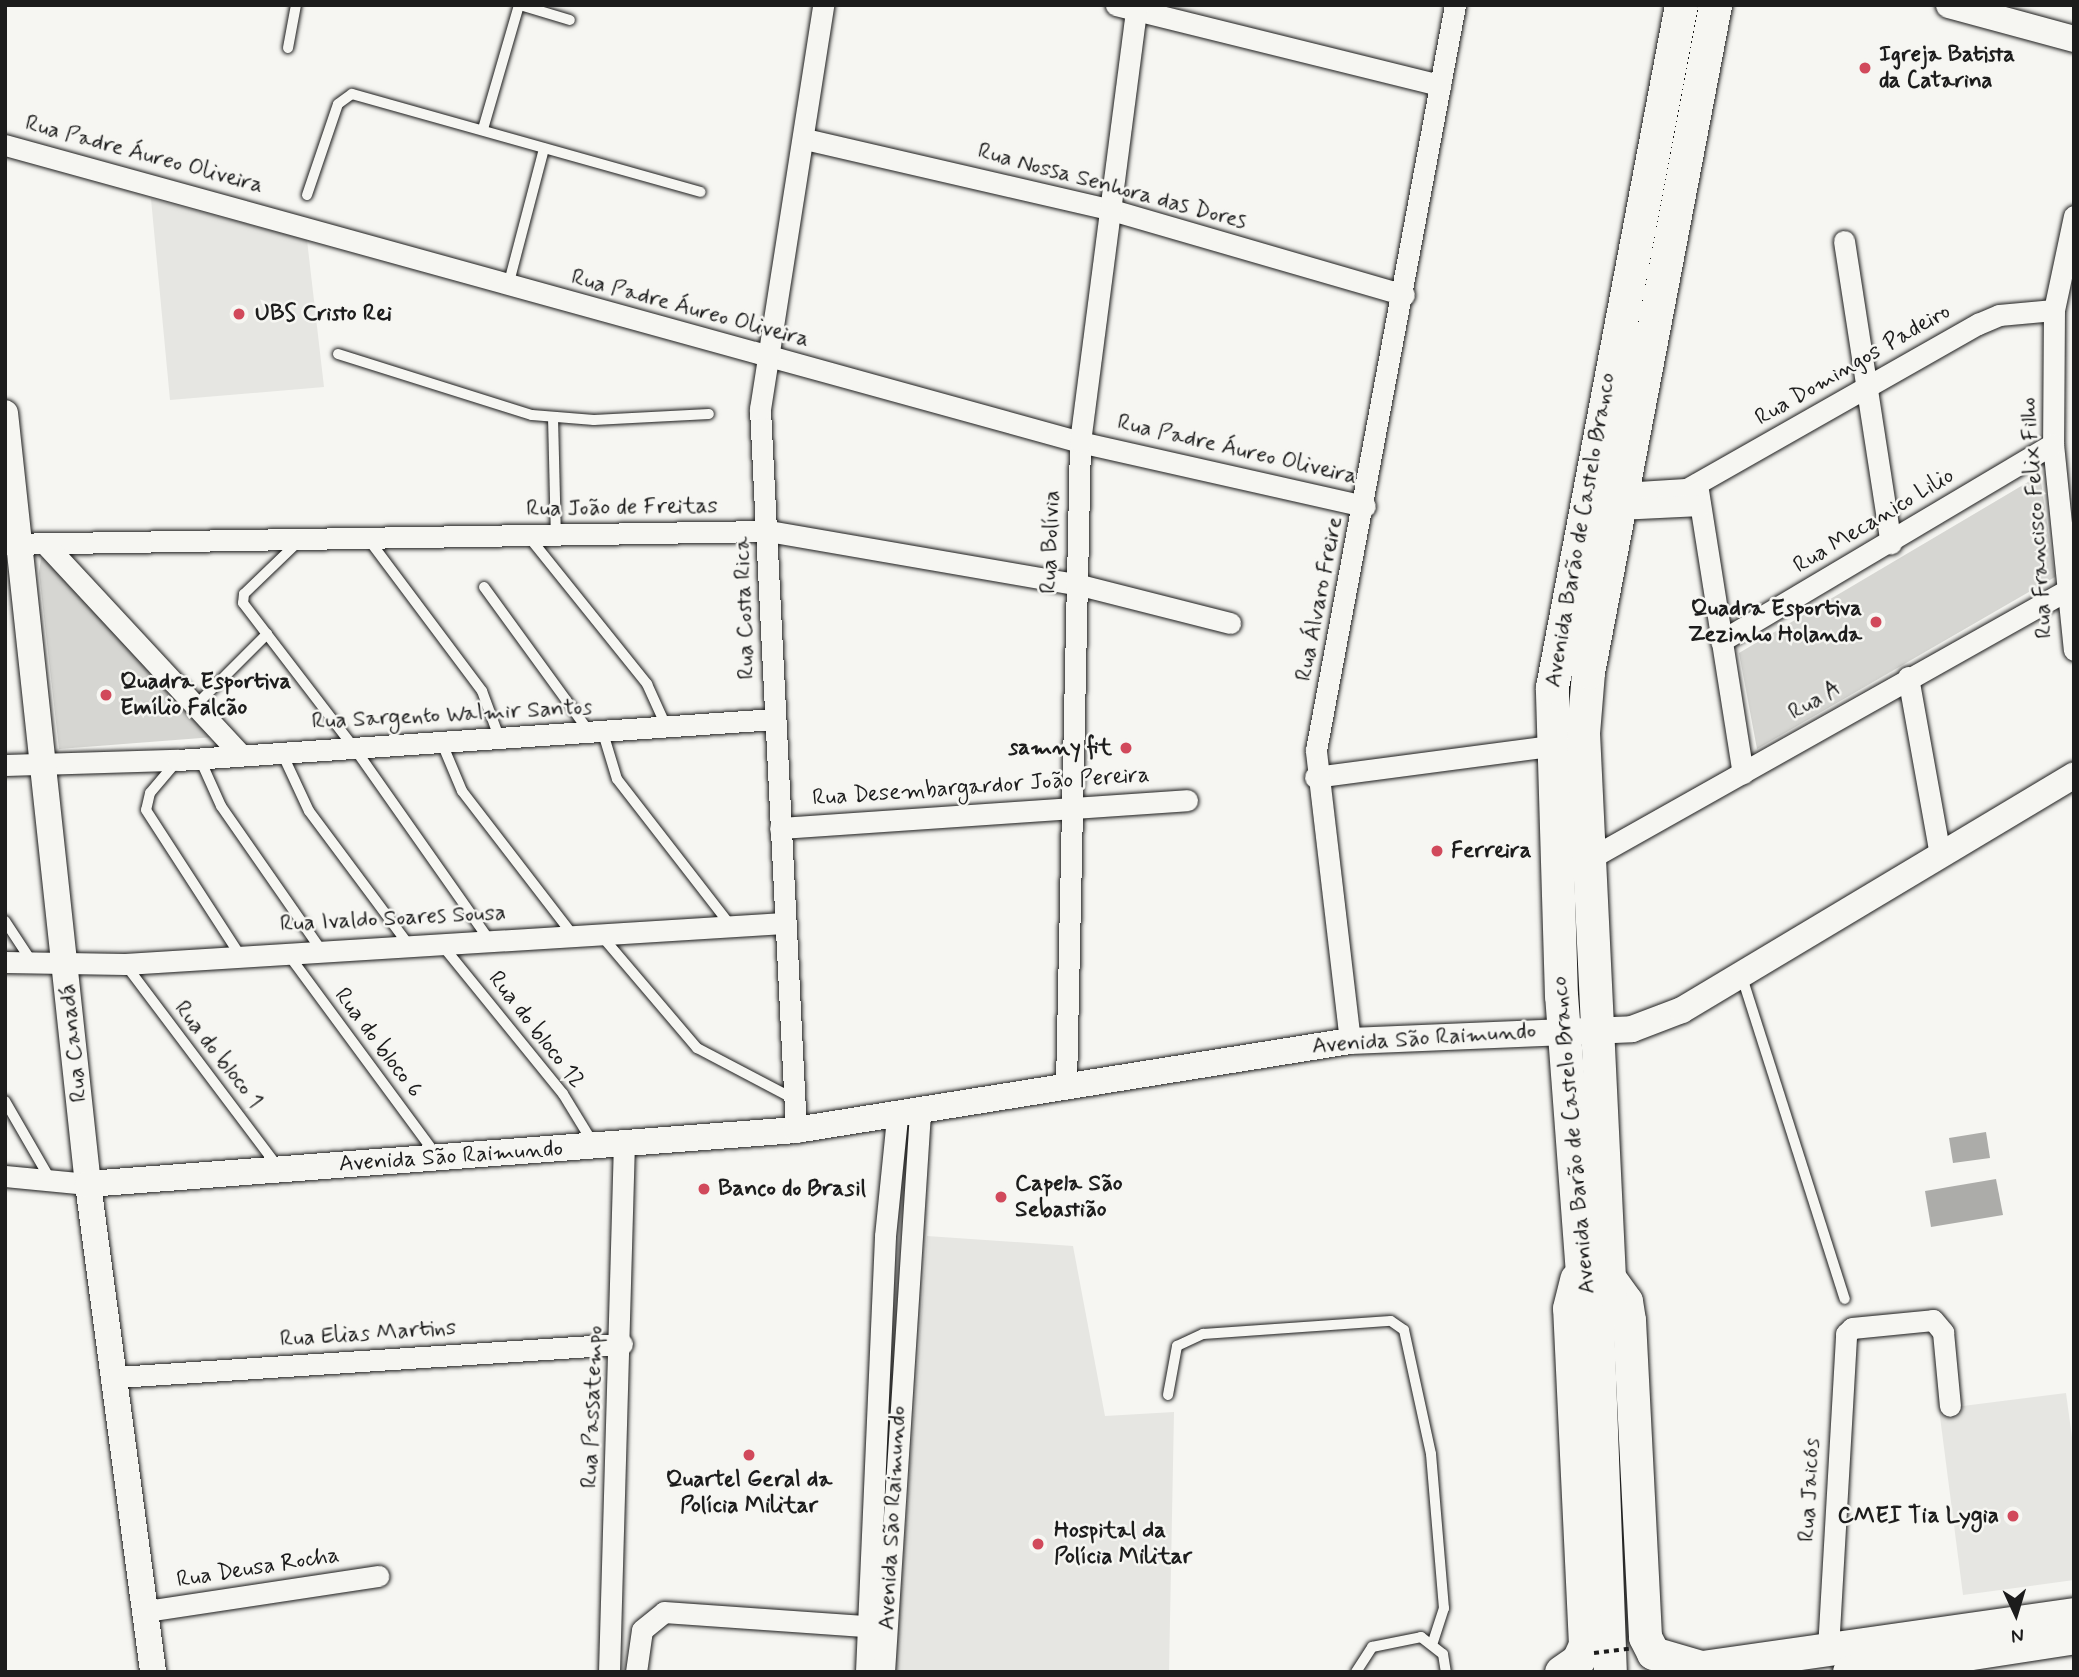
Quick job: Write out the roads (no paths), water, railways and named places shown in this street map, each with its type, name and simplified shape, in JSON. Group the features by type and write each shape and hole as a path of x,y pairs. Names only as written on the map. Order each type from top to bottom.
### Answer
{"main road":[{"name":"Avenida Barão de Castelo Branco","path":"1602,1662 1597,1321 1610,1299 1596,1275 1564,1030 1549,746 1566,587 1681,5"},
{"name":"Avenida Barão de Castelo Branco","path":"1596,1275 1598,1030 1583,733 1599,597 1620,501 1715,5"},
{"path":"1561,1672 1578,1660 1585,1645 1569,1307 1573,1282 1596,1275 1626,1301 1629,1320 1644,1637 1653,1653 1701,1667"},
{"path":"1839,1660 2074,1614"},
{"path":"1666,1672 1701,1667 1839,1660 2074,1637"}],"street":[{"name":"Rua Costa Rica","path":"796,1130 760,410 805,139 823,5"},
{"name":"Rua Álvaro Freire","path":"1350,1041 1315,777 1455,5"},
{"path":"1949,5 2074,38"},
{"path":"1130,7 1440,85"},
{"name":"Rua Bolívia","path":"1066,1084 1070,804 1080,442 1112,209 1130,7"},
{"name":"Rua Nossa Senhora das Dores","path":"805,139 1112,209 1404,295"},
{"name":"Rua Padre Áureo Oliveira","path":"5,145 1080,442 1365,506"},
{"name":"Rua Francisco Felix Filho","path":"2074,216 2054,310 2053,444 2074,650"},
{"path":"1844,241 1891,543"},
{"name":"Rua Domingos Padeiro","path":"1695,493 1978,324 1999,315 2054,310"},
{"name":"Rua Canadá","path":"5,413 11,545 43,766 88,1184 117,1377 153,1672"},
{"name":"Rua Mecanico Lilio","path":"1721,641 1891,543 2053,444"},
{"path":"1620,501 1695,493 1743,773"},
{"name":"Rua João de Freitas","path":"11,545 298,542 768,531 1076,584 1230,623"},
{"path":"47,546 240,754"},
{"name":"Rua A","path":"1589,859 1908,677 2069,589"},
{"path":"1908,677 1939,850"},
{"name":"Rua Sargento Walmir Santos","path":"5,765 43,766 189,759 775,719"},
{"path":"1315,777 1549,746"},
{"name":"Avenida São Raimundo","path":"5,1176 88,1184 796,1130 909,1115 1066,1084 1350,1041 1598,1030 1663,1022 1740,971 1939,850 2074,775"},
{"name":"Rua Desembargardor João Pereira","path":"780,828 1070,804 1187,800"},
{"name":"Rua Ivaldo Soares Sousa","path":"5,962 125,964 239,954 784,923"},
{"name":"Avenida São Raimundo","path":"866,1672 877,1627 909,1115"},
{"name":"Rua Passatempo","path":"608,1672 622,1344 624,1143"},
{"name":"Rua Jaicós","path":"1839,1660 1846,1334 1852,1328 1933,1320 1940,1325 1950,1406"},
{"name":"Rua Elias Martins","path":"117,1377 622,1344"},
{"name":"Rua Deusa Rocha","path":"146,1611 377,1576"},
{"path":"636,1672 642,1630 664,1612 877,1627"},
{"name":"Avenida São Raimundo","path":"877,1627 884,1672"}],"lane":[{"path":"288,48 296,5"},
{"path":"483,129 520,5 570,20"},
{"path":"307,195 324,136 349,94 701,191"},
{"path":"508,286 544,149"},
{"path":"338,354 500,407 554,417 709,414"},
{"path":"554,417 556,536"},
{"path":"529,537 648,684 667,728"},
{"path":"369,540 482,691 499,737"},
{"path":"298,542 244,594 245,607 355,749 489,940"},
{"path":"484,587 596,733 617,779 731,926"},
{"path":"195,706 267,634"},
{"path":"441,741 462,791 573,935"},
{"path":"281,751 309,811 409,945"},
{"path":"239,954 146,810 150,793 189,759 321,950"},
{"path":"5,921 32,963"},
{"path":"600,934 697,1048 794,1099"},
{"name":"Rua do bloco 12","path":"440,943 563,1094 595,1146"},
{"name":"Rua do bloco 6","path":"287,952 438,1157"},
{"name":"Rua do bloco 1","path":"125,964 281,1170"},
{"path":"1740,971 1844,1299"},
{"path":"5,1101 50,1179"},
{"path":"1168,1395 1177,1346 1203,1334 1391,1321 1404,1330 1431,1454 1444,1608 1432,1645"},
{"path":"1356,1672 1372,1647 1421,1637 1443,1654 1446,1672"}],"place":[{"name":"Igreja Batista da Catarina","path":"1865,68"},
{"name":"UBS Cristo Rei","path":"239,314"},
{"name":"Quadra Esportiva Zezinho Holanda","path":"1876,622"},
{"name":"Quadra Esportiva Emílio Falcão","path":"106,695"},
{"name":"samny fit","path":"1126,748"},
{"name":"Ferreira","path":"1437,851"},
{"name":"Banco do Brasil","path":"704,1189"},
{"name":"Capela São Sebastião","path":"1001,1197"},
{"name":"Quartel Geral da Polícia Militar","path":"749,1455"},
{"name":"CMEI Tia Lygia","path":"2013,1516"},
{"name":"Hospital da Polícia Militar","path":"1038,1544"}]}
